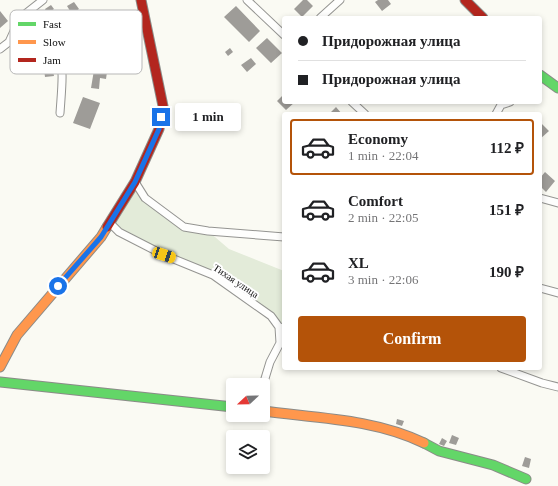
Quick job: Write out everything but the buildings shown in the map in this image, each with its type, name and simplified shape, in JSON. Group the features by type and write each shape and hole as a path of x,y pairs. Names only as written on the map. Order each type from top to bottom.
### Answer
{"street":[{"path":"30,10 43,0"},
{"path":"0,367 17,335 101,237 135,182 159,129 163,106 141,0"},
{"path":"247,0 282,33"},
{"path":"322,16 340,0"},
{"path":"464,0 481,16"},
{"path":"0,48 10,40"},
{"path":"60,113 63,74"},
{"path":"542,80 558,88"},
{"path":"354,104 363,112"},
{"path":"497,112 501,105 504,104"},
{"path":"135,182 145,198 184,226 208,231 282,237"},
{"path":"542,199 558,203"},
{"name":"Тихая улица","path":"110,223 119,232 164,255 213,275 271,316 282,328"},
{"path":"542,289 558,293"},
{"path":"265,378 270,362 280,343 282,328"},
{"path":"506,370 542,383 558,387"},
{"path":"0,382 226,406"},
{"path":"270,412 372,425 404,433 439,450 493,465 526,479"}],"green space":[{"path":"135,182 145,198 184,226 208,231 229,249 282,270 282,326 271,316 213,275 164,255 110,223"}],"traffic: fast":[{"path":"542,76 558,88"},
{"path":"0,382 226,406"},
{"path":"424,443 439,451 493,465 526,479"}],"traffic: slow":[{"path":"0,367 17,335 101,237 107,227"},
{"path":"270,412 366,424 405,435 424,443"}],"traffic: jam":[{"path":"107,227 135,182 159,129 163,106 141,0"},
{"path":"465,0 481,16"}],"route":[{"path":"58,286 101,237 135,182 159,129 161,117"}]}
